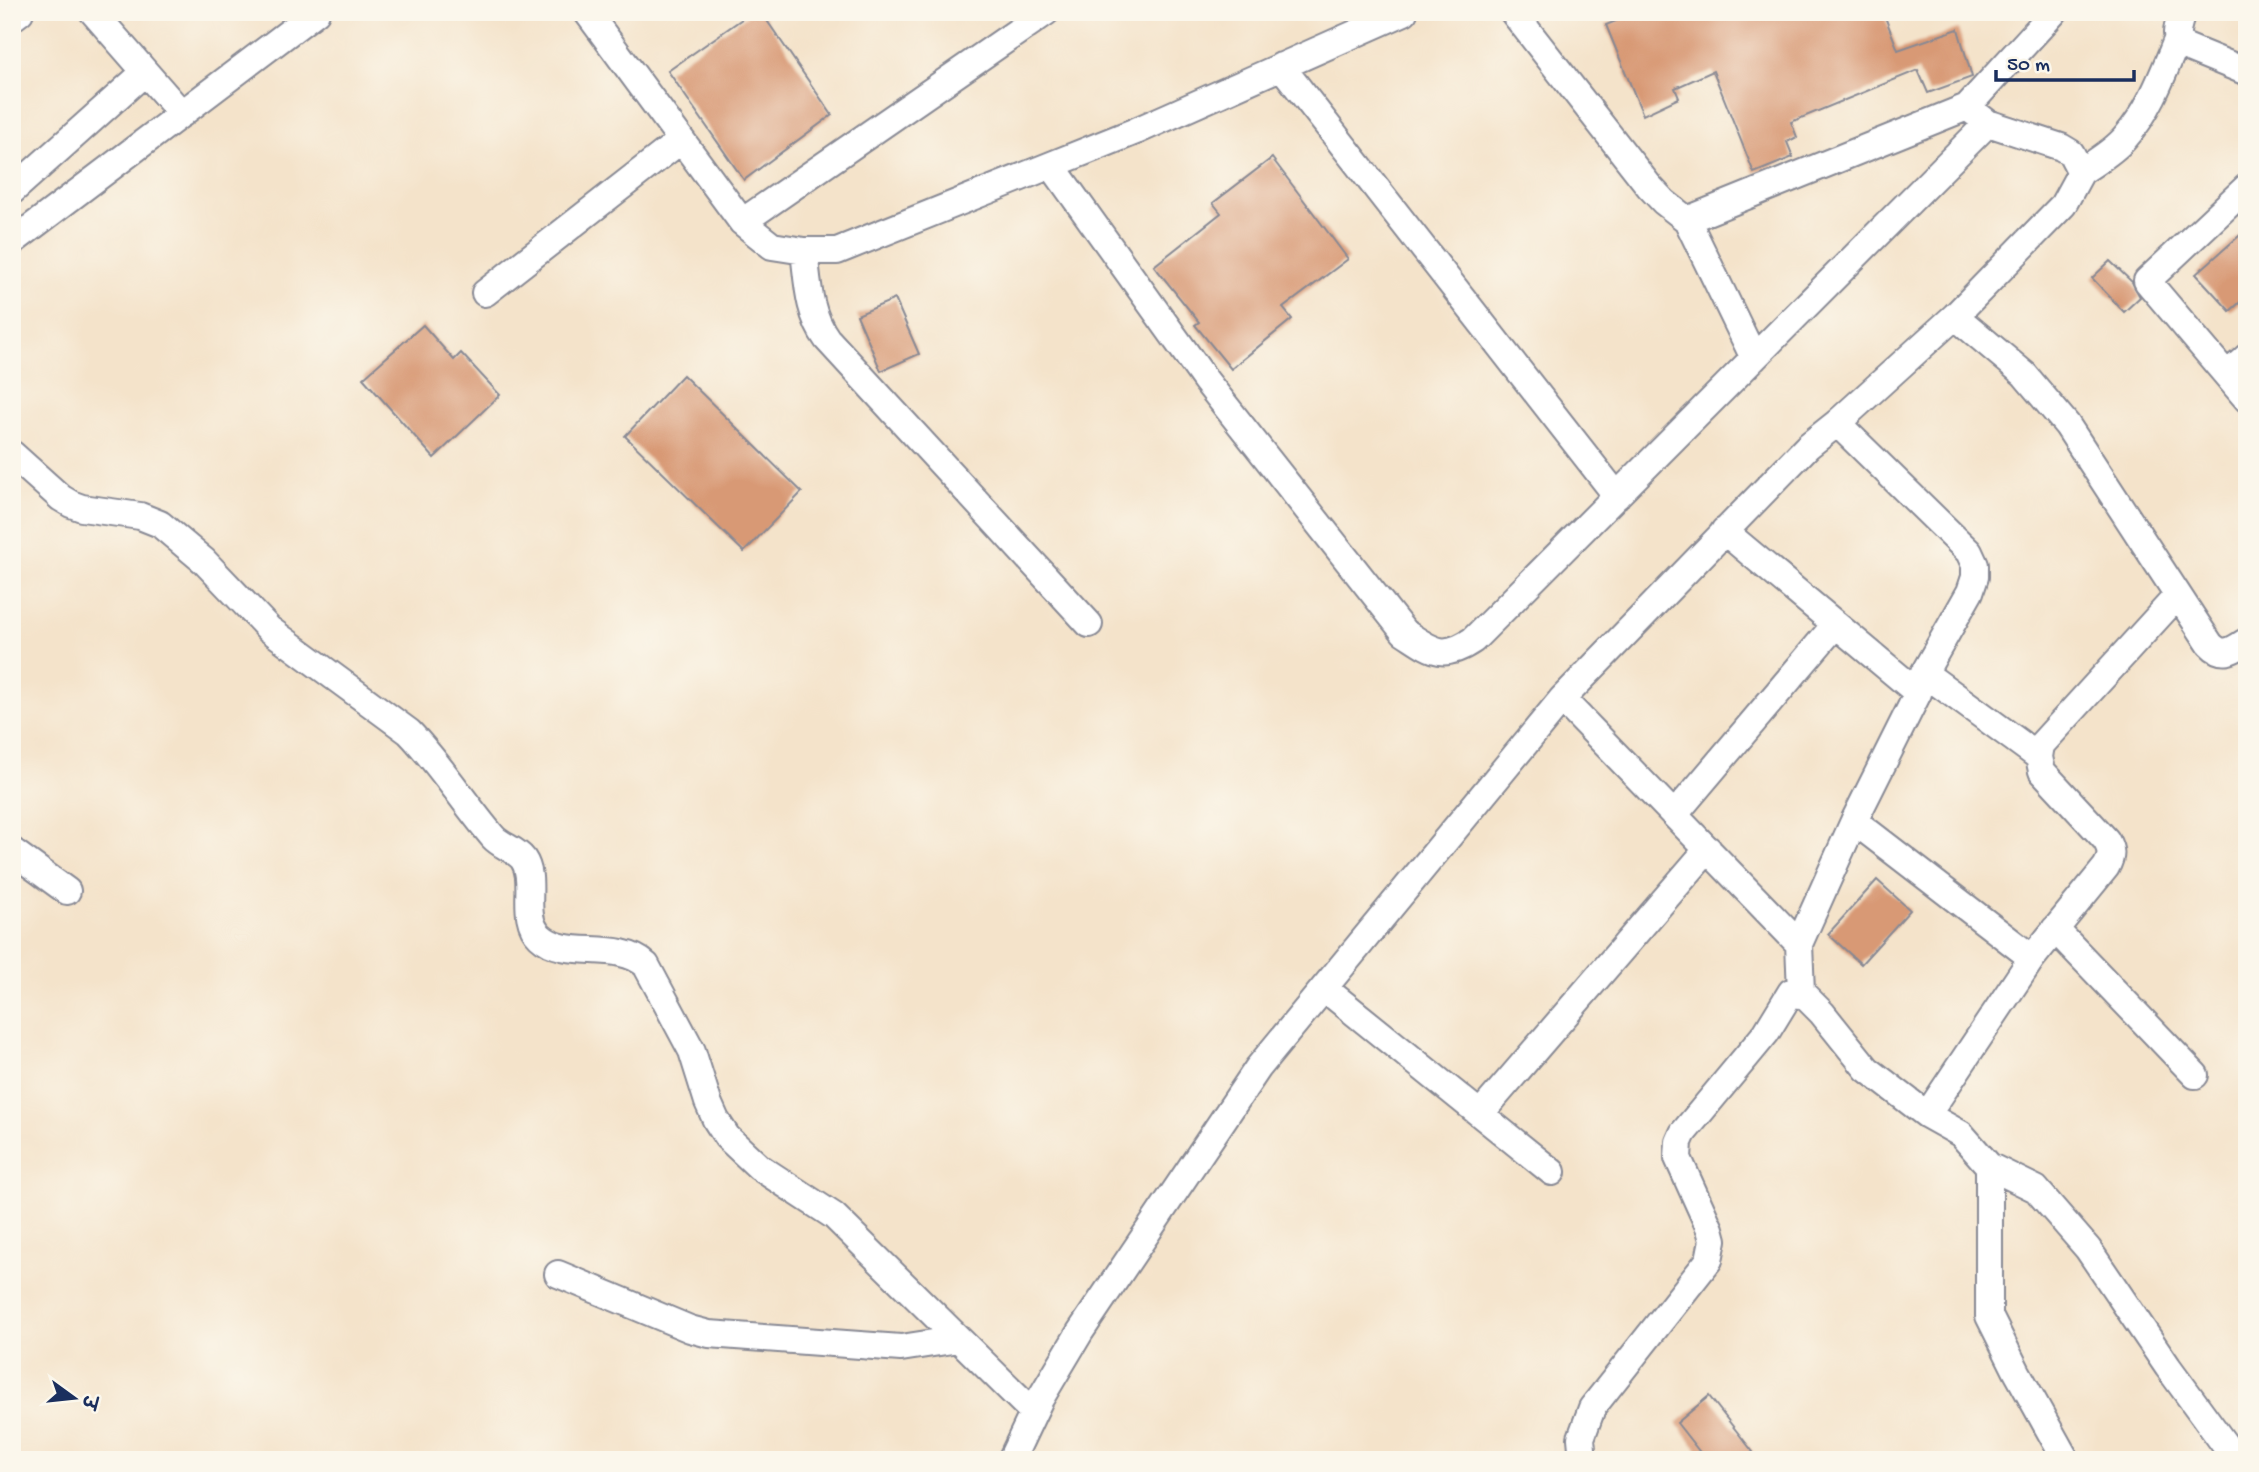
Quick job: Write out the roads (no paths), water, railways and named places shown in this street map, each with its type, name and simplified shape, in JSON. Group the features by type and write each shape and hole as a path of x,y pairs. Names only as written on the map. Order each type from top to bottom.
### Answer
{"street":[{"path":"12,18 20,12"},
{"path":"93,12 182,114"},
{"path":"12,242 316,12"},
{"path":"587,12 742,222 772,246 804,251 837,251 1052,166 1404,12"},
{"path":"742,222 1046,12"},
{"path":"1513,12 1649,186 1687,220 1755,358"},
{"path":"1052,166 1206,381 1404,632 1440,652 1457,651 1473,640 1755,358 1978,115 2054,12"},
{"path":"1011,1460 1033,1412 1080,1332 1258,1068 1562,699 1808,446 1955,316 2063,205 2081,173 2117,146 2140,119 2155,93 2177,40 2182,12"},
{"path":"2177,40 2188,49 2247,72"},
{"path":"1281,66 1617,496"},
{"path":"12,191 145,72"},
{"path":"1687,220 1978,115 2067,150 2081,173"},
{"path":"485,293 681,139"},
{"path":"2247,187 2147,281 2247,399"},
{"path":"12,197 38,223"},
{"path":"804,251 812,310 817,325 827,339 1089,624"},
{"path":"1955,316 2024,374 2067,425 2214,649 2226,653 2247,641"},
{"path":"2227,374 2247,357"},
{"path":"1837,423 1969,552 1975,565 1975,577 1970,592 1921,683 1854,821 1799,944 1801,992 1822,1013 1867,1069 1927,1115 1961,1134 1989,1166 2036,1189 2088,1249 2168,1367 2236,1460"},
{"path":"12,454 71,504 140,516 160,524 204,561 269,629 409,732 496,841 522,858 528,869 533,927 540,936 557,946 626,954 638,958 646,965 692,1051 708,1102 727,1137 758,1167 834,1216 1033,1412"},
{"path":"1724,531 1835,625 2039,757"},
{"path":"1927,1115 2032,958 2106,867 2111,856 2106,840 2042,771 2039,757 2041,745 2178,595"},
{"path":"1675,814 1835,625"},
{"path":"1562,699 1799,944"},
{"path":"1854,821 2032,958"},
{"path":"1479,1114 1708,849"},
{"path":"12,852 67,891"},
{"path":"2055,929 2195,1075"},
{"path":"1324,988 1552,1172"},
{"path":"1583,1460 1581,1438 1592,1408 1709,1260 1713,1240 1710,1229 1678,1158 1679,1142 1683,1133 1766,1033 1790,992 1801,992"},
{"path":"1989,1166 1989,1316 2066,1460"},
{"path":"558,1274 690,1329 709,1334 901,1348 959,1339"}]}
